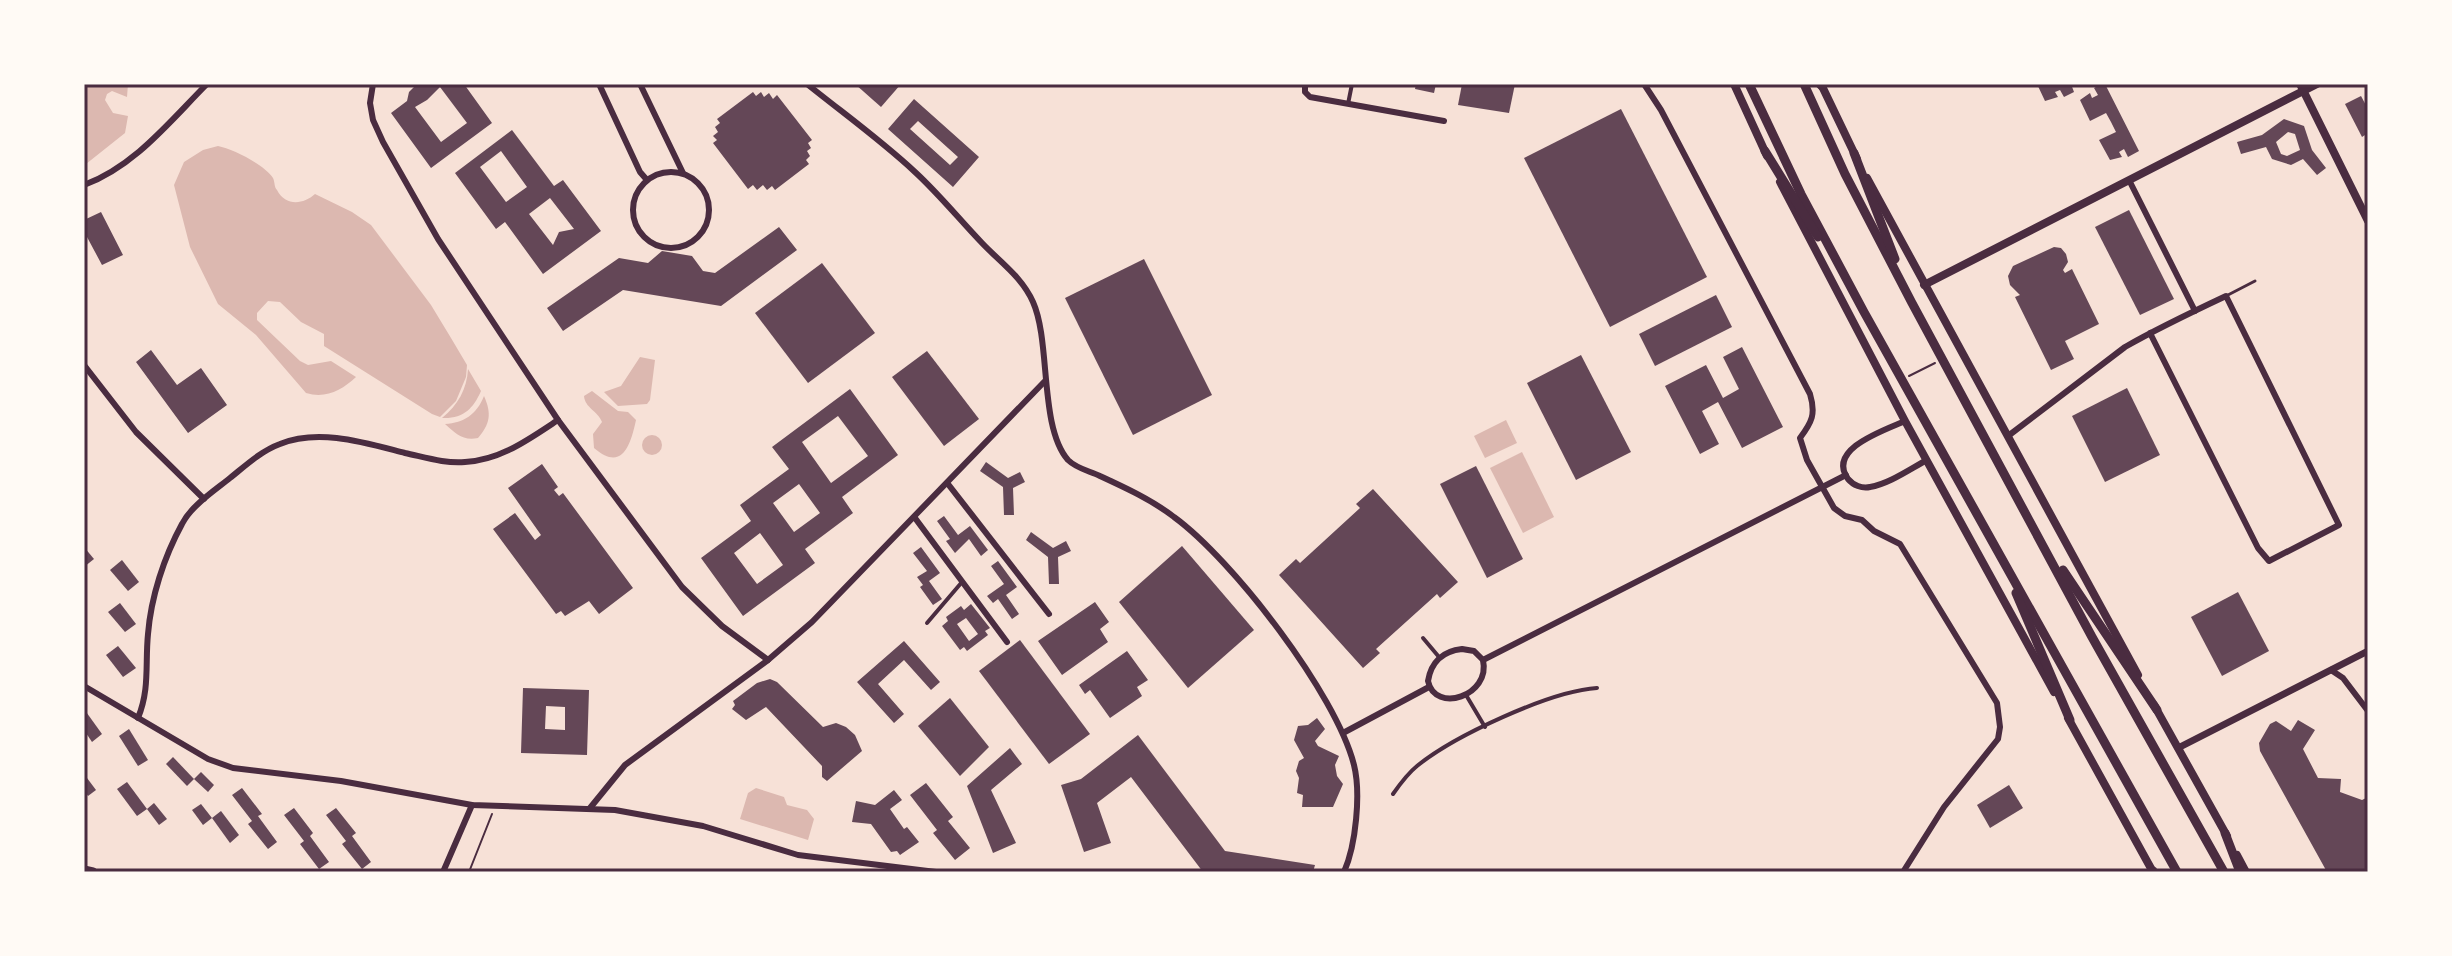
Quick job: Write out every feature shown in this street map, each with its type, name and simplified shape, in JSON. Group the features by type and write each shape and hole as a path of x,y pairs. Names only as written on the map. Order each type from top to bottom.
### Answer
{"main road":[{"path":"1734,84 1804,232 2153,872"},
{"path":"1749,84 1801,194 1864,312 2177,872"},
{"path":"1804,84 1845,174 1912,303 2092,637 2224,872"},
{"path":"1924,285 2302,88 2317,84"},
{"path":"1821,85 1924,285 2246,872"},
{"path":"2302,88 2368,221"},
{"path":"1765,151 1864,312"},
{"path":"1854,153 1912,303"},
{"path":"2039,534 2157,710"},
{"path":"2000,557 2070,720"},
{"path":"2225,833 2240,872"},
{"path":"84,870 93,872"}],"street":[{"path":"84,185 115,171 132,158 207,84"},
{"path":"373,84 370,103 373,120 383,142 438,239 558,420 682,587 714,619 768,660"},
{"path":"599,84 640,172 647,180"},
{"path":"640,84 683,173"},
{"path":"807,84 914,170 1014,274 1032,299 1039,318 1045,381 1054,428 1067,459 1076,467 1136,492 1175,517 1256,601 1300,661 1343,733 1354,767 1355,831 1344,872"},
{"path":"1305,84 1305,92 1310,97 1444,121"},
{"path":"1348,104 1352,84"},
{"path":"1644,84 1661,110 1810,394 1814,409 1812,421 1800,438 1802,450 1821,488 1839,513 1862,520 1874,531 1900,544 1997,703 1998,739 1944,807 1903,872"},
{"path":"662,172 683,173 697,181 707,196 710,213 701,234 681,247 663,247 647,239 637,226 634,201 647,180 662,172"},
{"path":"2129,180 2195,311"},
{"path":"2008,436 2125,347 2150,333 2226,296 2339,525 2269,561 2258,548 2150,333"},
{"path":"84,365 136,432 204,499"},
{"path":"590,808 625,765 768,660 812,622 1045,381"},
{"path":"138,718 145,701 148,634 158,584 183,521 204,499 259,456 279,444 301,438 359,442 464,463 496,457 558,420"},
{"path":"1905,421 1851,448 1843,464 1846,475 1858,487 1871,487 1927,460"},
{"path":"1483,660 1846,475"},
{"path":"948,484 1049,614"},
{"path":"915,518 1007,642"},
{"path":"927,623 962,582"},
{"path":"1423,638 1439,657"},
{"path":"1462,649 1474,651 1483,660 1483,679 1466,695 1449,698 1433,692 1429,687 1429,674 1439,657 1462,649"},
{"path":"2178,748 2368,651"},
{"path":"2331,670 2343,678 2368,711"},
{"path":"84,686 208,759 233,768 341,781 472,805 590,808 703,826 798,855 936,872"},
{"path":"1343,733 1429,687"},
{"path":"1393,794 1421,763 1485,727 1552,697 1578,689 1597,688"},
{"path":"1466,695 1485,727"},
{"path":"443,872 472,805"}],"lane":[{"path":"2226,296 2255,281"}],"path":[{"path":"1904,378 1942,359"},
{"path":"469,872 492,814"}],"shaded area":[{"path":"84,84 128,84 127,97 112,91 105,100 113,113 128,116 125,133 86,164 84,164"},
{"path":"218,146 240,154 263,168 285,199 300,202 315,194 371,225 431,305 467,365 466,377 456,401 440,417 324,346 324,334 301,322 280,302 268,301 257,313 257,320 300,361 308,365 331,361 356,377 333,392 320,395 306,393 256,335 218,304 190,247 174,185 184,162 203,150"},
{"path":"640,357 655,360 650,400 647,404 618,406 604,392 621,386"},
{"path":"468,369 481,391 478,397 471,408 461,415 442,418 461,396"},
{"path":"592,391 636,420 628,446 619,456 604,455 594,448 593,434 602,422 585,400 584,396"},
{"path":"484,396 488,418 478,438 464,438 445,424 469,416"},
{"path":"1506,420 1517,443 1485,458 1474,436"},
{"path":"652,435 659,438 662,445 659,452 652,455 645,452 642,445 645,438"},
{"path":"1522,452 1554,517 1523,533 1490,468"},
{"path":"756,788 784,797 787,805 807,810 814,819 808,840 740,819 748,793"}],"building":[{"path":"417,84 464,84 492,123 431,168 391,113 407,101 409,92","holes":["440,87 467,123 441,142 415,107"]},
{"path":"855,84 901,84 881,107"},
{"path":"1416,84 1436,84 1434,93 1415,89"},
{"path":"1462,84 1515,84 1509,113 1458,105"},
{"path":"2037,84 2071,84 2074,92 2064,97 2060,90 2055,92 2058,97 2045,101"},
{"path":"2105,84 2139,151 2128,157 2124,149 2119,152 2122,157 2110,160 2099,140 2116,132 2111,122 2106,113 2090,121 2080,100 2090,93 2092,98 2098,95 2094,88"},
{"path":"753,92 756,96 761,92 764,97 769,93 773,99 777,95 812,140 808,143 811,148 807,151 809,164 775,190 772,186 767,190 763,185 757,190 753,185 748,189 713,143 717,140 713,136 718,132 715,127 720,123 717,119"},
{"path":"2361,96 2368,109 2368,133 2362,137 2345,104"},
{"path":"914,99 979,157 953,187 888,129","holes":["918,121 958,157 950,165 910,129"]},
{"path":"1621,109 1707,277 1610,327 1524,158"},
{"path":"2284,119 2304,126 2312,150 2326,168 2317,175 2303,159 2291,165 2272,159 2266,147 2241,154 2237,142 2262,135","holes":["2288,132 2295,134 2300,150 2287,156 2281,154 2276,142"]},
{"path":"512,130 554,186 563,180 601,231 543,274 505,222 496,229 455,173","holes":["501,151 527,187 506,202 480,167","550,198 574,229 559,232 553,245 529,214"]},
{"path":"2129,210 2174,299 2140,315 2095,227"},
{"path":"101,212 123,255 102,265 87,237 84,238 84,220"},
{"path":"779,227 797,250 721,306 623,290 563,331 547,308 619,258 648,263 662,251 692,256 703,271 715,273"},
{"path":"2054,247 2061,248 2066,254 2068,262 2063,270 2065,273 2072,269 2099,324 2065,341 2074,359 2051,370 2015,297 2020,295 2010,285 2008,276 2013,266"},
{"path":"1144,259 1212,395 1133,435 1065,298"},
{"path":"822,263 875,333 808,383 755,313"},
{"path":"1716,295 1732,327 1655,366 1639,334"},
{"path":"1742,347 1783,427 1742,448 1718,402 1702,411 1719,444 1700,454 1665,386 1706,365 1723,398 1739,389 1723,357"},
{"path":"151,350 177,385 201,368 227,405 188,433 136,362"},
{"path":"927,351 979,419 944,446 892,377"},
{"path":"1581,355 1631,452 1576,480 1527,383"},
{"path":"2127,388 2160,455 2105,482 2072,416"},
{"path":"850,389 898,455 842,497 853,513 805,549 815,563 743,616 701,558 751,521 740,505 789,469 772,447","holes":["838,416 868,456 831,483 802,442","799,484 820,513 794,532 773,503","760,533 783,565 757,584 734,553"]},
{"path":"986,462 1008,478 1020,472 1025,482 1013,488 1014,515 1004,515 1003,487 980,471"},
{"path":"542,464 558,487 554,490 559,496 563,493 633,588 599,614 589,601 565,616 561,611 556,614 493,529 515,513 535,540 541,535 508,488"},
{"path":"1476,466 1523,559 1487,578 1440,484"},
{"path":"1373,489 1458,582 1440,598 1437,594 1376,649 1380,653 1363,668 1279,575 1296,559 1300,563 1360,508 1356,504"},
{"path":"944,516 958,535 970,526 988,550 981,556 969,539 955,553 946,541 950,539 937,521"},
{"path":"1031,532 1053,548 1066,541 1071,551 1058,557 1059,584 1049,584 1048,557 1026,540"},
{"path":"1182,546 1254,630 1188,688 1119,602"},
{"path":"84,547 94,559 84,567"},
{"path":"921,547 940,573 929,581 942,599 933,605 917,577 927,571 913,553"},
{"path":"122,560 139,582 128,591 110,570"},
{"path":"998,561 1017,587 1006,595 1019,614 1012,619 998,599 993,603 987,596 1004,584 991,566"},
{"path":"2238,592 2269,651 2222,676 2191,617"},
{"path":"1095,602 1109,622 1100,629 1108,642 1062,675 1038,641"},
{"path":"120,603 136,624 125,632 108,612"},
{"path":"971,604 990,628 985,631 988,635 967,651 964,647 960,650 942,626 948,621 946,617 961,606 964,610","holes":["966,618 978,634 969,641 957,624"]},
{"path":"1020,640 1090,734 1049,764 979,671"},
{"path":"904,641 940,682 931,690 904,660 878,684 904,714 894,723 857,682"},
{"path":"118,646 136,668 123,677 106,655"},
{"path":"1127,651 1148,680 1137,687 1142,696 1110,718 1090,690 1085,694 1079,685"},
{"path":"770,679 777,682 823,727 836,723 855,735 862,751 827,781 822,777 822,766 766,707 746,720 732,709 735,705 733,701 757,683"},
{"path":"523,688 589,690 587,755 521,753","holes":["546,706 565,707 565,730 545,729"]},
{"path":"950,698 989,747 960,776 918,726"},
{"path":"84,709 102,734 92,742 84,730"},
{"path":"1317,718 1325,729 1315,741 1318,746 1339,756 1335,765 1337,776 1343,784 1333,807 1302,807 1303,795 1297,793 1299,778 1296,771 1299,761 1304,758 1294,740 1298,726 1308,725"},
{"path":"2298,720 2315,730 2303,749 2318,778 2341,779 2340,792 2362,800 2368,797 2368,872 2327,872 2260,751 2259,743 2270,724 2276,721 2291,731"},
{"path":"129,729 148,760 138,766 119,736"},
{"path":"1138,735 1225,851 1315,865 1313,872 1203,872 1131,777 1097,803 1111,843 1084,852 1061,785 1081,779"},
{"path":"1010,748 1022,764 991,790 1016,843 993,853 967,786"},
{"path":"173,757 194,779 187,786 166,764"},
{"path":"201,772 214,785 208,792 194,779"},
{"path":"84,774 96,790 88,796 84,790"},
{"path":"127,782 147,809 137,816 117,789"},
{"path":"926,783 953,817 948,821 970,848 955,860 933,833 937,830 910,795"},
{"path":"2009,785 2023,808 1990,828 1977,805"},
{"path":"242,788 262,814 258,816 277,842 268,849 248,824 252,821 232,795"},
{"path":"894,790 902,800 890,809 904,829 907,827 919,842 900,855 897,851 891,852 871,824 852,822 856,801 875,805"},
{"path":"154,803 167,819 159,825 147,809"},
{"path":"201,804 212,818 203,825 192,810"},
{"path":"294,808 329,862 319,869 300,844 304,841 284,815"},
{"path":"336,808 356,833 352,836 371,862 362,869 342,844 346,841 326,815"},
{"path":"221,811 239,835 230,843 212,818"}]}
